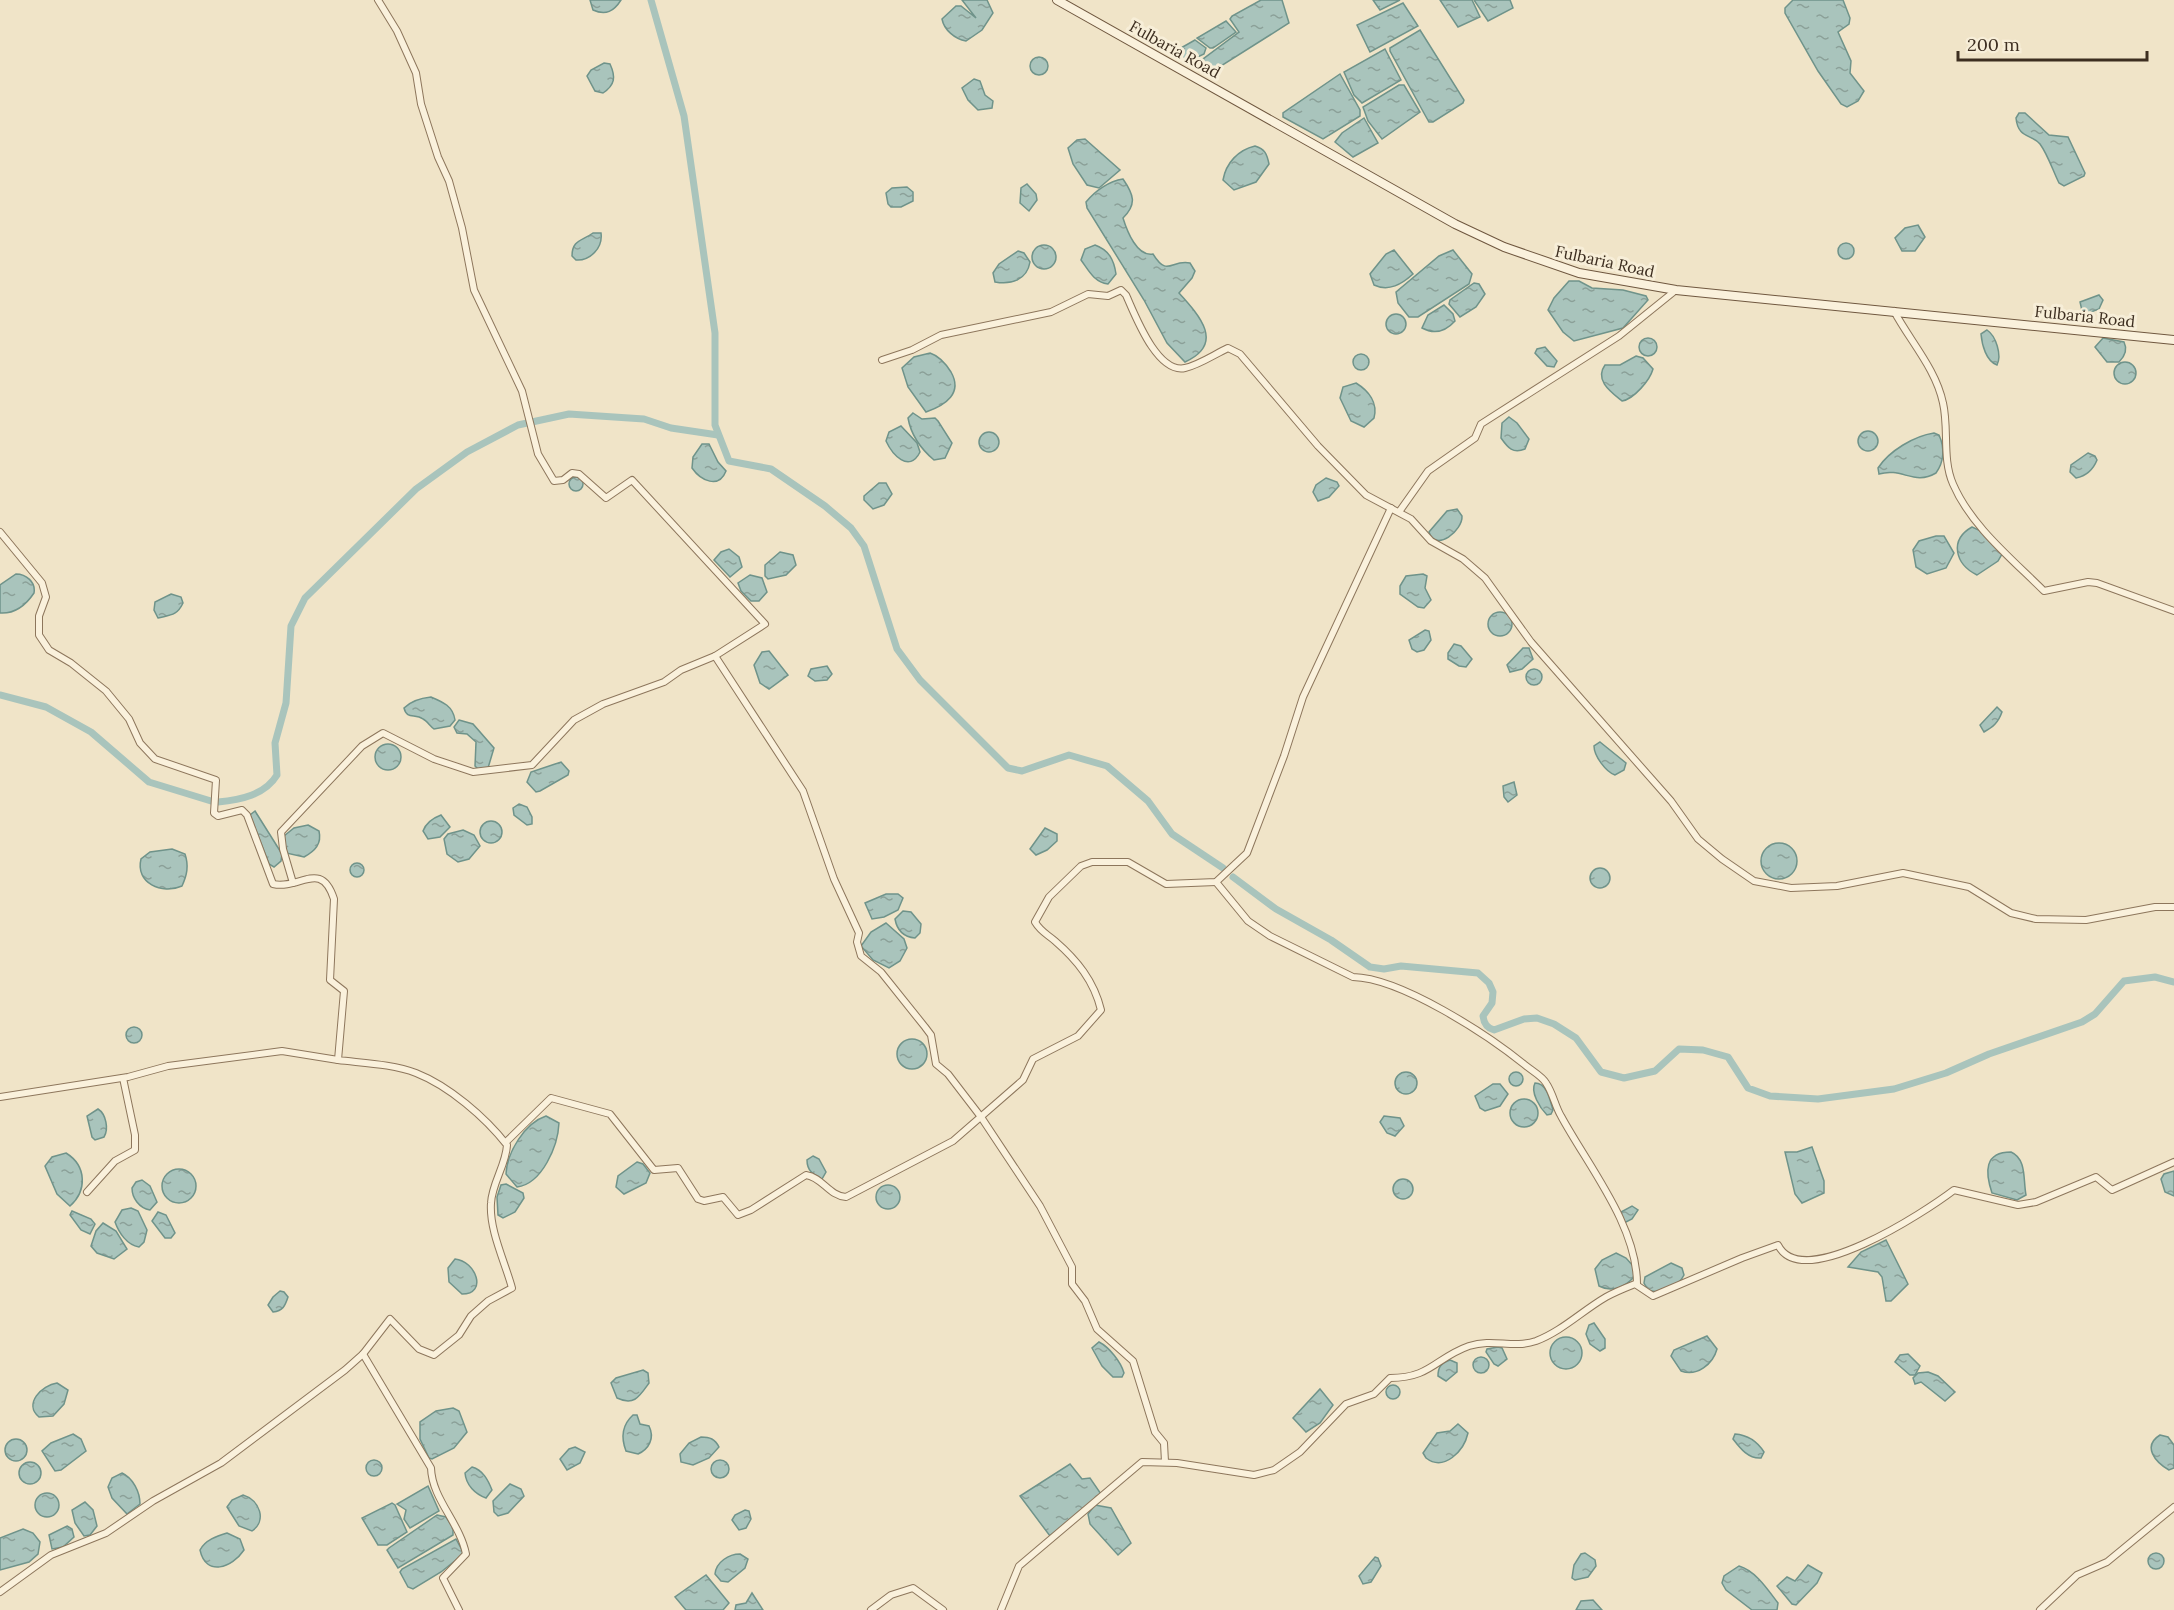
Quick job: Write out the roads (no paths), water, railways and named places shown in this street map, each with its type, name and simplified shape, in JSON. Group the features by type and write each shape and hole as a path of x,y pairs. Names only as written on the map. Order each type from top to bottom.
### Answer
{"main road":[{"name":"Fulbaria Road","path":"1057,0 1455,224 1504,247 1580,273 1676,291 2174,339"}],"street":[{"path":"293,884 283,849 281,832 362,746 382,733 434,759 473,772 532,765 574,720 603,704 664,682 681,670 715,656 765,624 727,580 632,480 606,498 579,474 572,473 563,480 554,481 546,470 538,454 522,391 474,290 462,228 449,182 421,104 416,73 397,31 378,0"},
{"path":"882,360 912,350 941,335 1051,312 1088,294 1108,296 1121,290 1126,295 1146,340 1172,366 1184,369 1228,348 1240,354 1318,446 1366,495 1411,519 1431,541 1463,559 1485,578 1531,642 1580,701 1671,801 1698,839 1722,859 1755,881 1791,888 1837,886 1903,873 1969,887 2011,913 2036,919 2086,920 2155,907 2174,908"},
{"path":"1399,512 1428,471 1475,438 1481,424 1619,336 1676,291"},
{"path":"1893,311 1939,387 1945,419 1948,468 1952,484 1969,513 1993,540 2044,591 2088,582 2174,611"},
{"path":"0,1592 51,1555 105,1533 153,1501 221,1463 363,1354 390,1319 419,1349 434,1355 459,1335 471,1316 488,1300 512,1288 493,1223 491,1202 506,1158 506,1142 551,1098 609,1114 654,1170 678,1168 698,1199 704,1201 723,1197 738,1215 751,1210 806,1175 819,1181 837,1196 846,1197 954,1141 1023,1080 1033,1059 1078,1036 1101,1010 1091,982 1075,959 1041,932 1035,922 1049,897 1081,866 1104,860 1128,861 1167,884 1216,882 1247,853 1269,798 1303,697 1391,508"},
{"path":"0,532 42,583 46,597 39,616 39,635 49,650 71,663 106,691 129,718 140,743 155,759 216,780 214,813 227,815 242,810 247,815 273,884 293,884 308,878 321,878 330,888 334,899 330,980 344,992 338,1060"},
{"path":"715,656 803,791 834,879 859,933 857,942 861,956 881,972 931,1035 936,1064 948,1074 981,1117 1056,1232 1072,1267 1070,1280 1085,1301 1097,1329 1133,1361 1155,1432 1164,1443 1165,1462"},
{"path":"1216,882 1248,921 1270,936 1353,977 1366,977 1411,994 1482,1034 1546,1082 1561,1117 1610,1197 1637,1263 1637,1284"},
{"path":"0,1097 123,1078 168,1066 282,1051 415,1072 447,1090 506,1142"},
{"path":"87,1192 115,1161 135,1150 135,1135 123,1078"},
{"path":"1637,1284 1653,1296 1778,1245 1787,1258 1796,1261 1822,1258 1849,1251 1914,1219 1954,1190 2023,1204 2036,1202 2096,1177 2112,1190 2174,1162"},
{"path":"1001,1610 1019,1566 1138,1465 1147,1461 1165,1462 1254,1475 1274,1470 1300,1452 1346,1404 1374,1394 1390,1378 1406,1378 1427,1372 1448,1355 1488,1340 1518,1346 1538,1340 1584,1314 1605,1298 1637,1284"},
{"path":"363,1354 431,1468 431,1482 463,1541 466,1554 443,1578 459,1610"},
{"path":"2040,1610 2077,1575 2107,1562 2174,1508"},
{"path":"871,1610 891,1595 913,1588 943,1610"}],"water":[{"path":"590,0 621,0 612,10 602,13 593,10"},
{"path":"962,0 987,0 993,13 982,30 966,41 951,33 945,27 942,19 956,6 961,6 976,18"},
{"path":"1261,0 1282,0 1289,23 1210,73 1195,65 1239,32 1230,19 1232,16"},
{"path":"1373,0 1400,0 1380,10"},
{"path":"1440,0 1472,0 1480,17 1458,27"},
{"path":"1474,0 1510,0 1513,8 1488,21"},
{"path":"1793,0 1843,0 1850,18 1849,24 1838,32 1851,61 1850,73 1864,91 1858,101 1847,107 1841,104 1818,71 1785,13 1785,8"},
{"path":"1403,3 1418,26 1370,52 1357,25"},
{"path":"1226,21 1236,32 1213,48 1197,38"},
{"path":"1420,30 1464,100 1463,103 1433,122 1429,122 1390,51 1390,48"},
{"path":"1195,40 1206,48 1204,54 1187,62 1172,53"},
{"path":"1385,49 1401,80 1362,103 1354,95 1344,72"},
{"path":"1039,57 1045,60 1048,66 1045,72 1039,75 1033,72 1030,66 1033,60"},
{"path":"604,63 610,64 614,77 610,87 603,93 595,91 587,76 591,70"},
{"path":"1340,74 1360,110 1360,116 1323,139 1283,117 1283,113"},
{"path":"974,79 980,81 985,95 993,101 992,108 978,110 968,100 962,88"},
{"path":"1399,85 1404,85 1420,112 1382,139 1368,121 1363,107"},
{"path":"2019,113 2025,113 2049,135 2068,137 2085,173 2084,176 2064,186 2059,183 2040,144 2019,130 2016,118"},
{"path":"1364,118 1378,143 1353,157 1335,142 1342,133"},
{"path":"1085,139 1120,170 1099,188 1087,185 1073,164 1068,148 1077,140"},
{"path":"1255,146 1265,152 1269,164 1256,182 1234,190 1223,180 1227,168 1238,154"},
{"path":"1123,179 1132,195 1132,204 1123,218 1130,236 1138,247 1147,254 1153,254 1162,265 1190,263 1195,271 1179,293 1201,320 1206,338 1204,347 1197,355 1185,362 1167,343 1144,300 1087,208 1086,202 1098,190"},
{"path":"1027,184 1036,194 1037,200 1029,211 1020,203 1021,188"},
{"path":"907,187 913,192 913,201 901,207 891,207 888,204 886,193 892,188"},
{"path":"1918,225 1925,237 1915,251 1902,251 1895,238 1905,228"},
{"path":"593,233 601,233 598,248 591,256 576,260 572,256 574,247 578,241"},
{"path":"1843,243 1849,243 1854,251 1852,257 1843,259 1838,254 1838,248"},
{"path":"1044,245 1053,248 1056,257 1053,266 1044,269 1035,266 1032,257 1035,248"},
{"path":"1095,245 1110,256 1114,264 1116,274 1108,284 1095,278 1081,260 1085,249"},
{"path":"1394,250 1413,274 1395,286 1385,288 1374,285 1370,274 1386,254"},
{"path":"1453,250 1472,274 1469,284 1418,317 1409,317 1398,303 1396,292 1439,256"},
{"path":"1018,251 1024,253 1030,262 1026,273 1012,282 995,282 993,273 999,264"},
{"path":"1569,281 1579,281 1592,288 1623,290 1646,296 1648,300 1623,328 1574,341 1563,332 1548,310 1554,298"},
{"path":"1474,283 1479,284 1485,294 1476,307 1460,317 1449,304 1450,300"},
{"path":"2099,295 2103,300 2099,309 2083,315 2080,302"},
{"path":"1444,305 1453,314 1455,321 1440,331 1422,328 1428,315"},
{"path":"1396,314 1403,317 1406,324 1403,331 1396,334 1389,331 1386,324 1389,317"},
{"path":"1987,330 1997,346 1999,356 1997,365 1990,360 1984,348 1981,334"},
{"path":"1648,338 1654,341 1657,347 1654,353 1648,356 1642,353 1639,347 1642,341"},
{"path":"2103,338 2124,342 2125,353 2119,362 2107,362 2095,347"},
{"path":"1545,347 1557,361 1554,367 1547,366 1535,353 1537,349"},
{"path":"930,353 947,366 955,386 954,392 946,402 926,412 908,387 902,368 914,357"},
{"path":"1361,354 1369,362 1361,370 1353,362"},
{"path":"1636,356 1643,358 1653,369 1641,388 1627,400 1622,401 1605,385 1601,376 1602,370 1605,365 1620,365"},
{"path":"2125,362 2133,365 2136,373 2133,381 2125,384 2117,381 2114,373 2117,365"},
{"path":"1356,383 1365,390 1375,407 1374,418 1364,427 1351,421 1340,398 1343,387"},
{"path":"913,413 922,419 935,418 938,421 952,443 945,458 934,460 921,446 909,424 908,418"},
{"path":"1509,417 1517,423 1529,439 1525,449 1517,451 1511,449 1501,438 1502,423"},
{"path":"901,426 917,443 920,452 911,461 906,462 896,456 886,441 889,432"},
{"path":"1868,431 1875,434 1878,441 1875,448 1868,451 1861,448 1858,441 1861,434"},
{"path":"989,432 996,435 999,442 996,449 989,452 982,449 979,442 982,435"},
{"path":"1934,433 1939,435 1943,450 1941,464 1936,473 1921,478 1887,472 1879,474 1878,468 1895,450 1918,437"},
{"path":"702,444 709,444 718,462 726,471 719,480 705,479 692,468 693,457"},
{"path":"2088,453 2095,456 2097,460 2091,470 2076,478 2070,472 2071,465"},
{"path":"576,477 581,479 583,484 581,489 576,491 571,489 569,484 571,479"},
{"path":"1326,478 1337,482 1339,486 1329,497 1318,501 1313,492 1316,485"},
{"path":"879,483 886,483 892,494 884,505 873,509 864,500 864,496"},
{"path":"1457,509 1462,516 1454,533 1443,540 1432,538 1429,532 1447,511"},
{"path":"1972,527 1981,531 2002,554 1998,561 1977,575 1964,565 1958,552 1960,538"},
{"path":"1944,536 1954,553 1946,568 1927,574 1916,567 1913,550 1919,541"},
{"path":"729,549 739,557 742,567 730,577 714,560 721,552"},
{"path":"780,552 793,555 796,565 786,575 768,579 765,576 765,565"},
{"path":"16,574 29,579 34,593 20,608 0,613 0,585"},
{"path":"1423,574 1427,576 1425,588 1431,600 1424,608 1418,607 1400,594 1400,586 1406,576"},
{"path":"750,575 762,578 767,592 759,601 751,601 741,591 738,583"},
{"path":"171,594 181,597 183,603 181,607 176,613 158,618 154,610 155,602"},
{"path":"1500,612 1505,613 1511,619 1511,629 1505,635 1500,636 1495,635 1489,629 1488,624 1489,619 1495,613"},
{"path":"1425,630 1429,631 1431,640 1424,650 1417,652 1412,649 1409,640"},
{"path":"1454,644 1461,646 1472,659 1466,667 1459,666 1448,659 1448,653"},
{"path":"1523,648 1529,648 1533,659 1522,669 1510,672 1507,665"},
{"path":"769,651 788,675 769,689 760,683 754,665 762,652"},
{"path":"827,666 832,674 827,680 815,681 808,676 811,669"},
{"path":"1531,669 1537,669 1542,677 1540,683 1531,685 1526,680 1526,674"},
{"path":"431,697 452,711 455,720 450,726 434,729 420,717 405,712 404,708 410,703"},
{"path":"1997,707 2002,712 1999,719 1984,732 1980,725"},
{"path":"459,720 473,724 494,748 488,768 478,769 475,766 476,742 467,734 457,733 454,727"},
{"path":"1600,742 1626,763 1624,770 1615,775 1604,767 1598,759 1594,746"},
{"path":"388,744 397,748 401,757 397,766 388,770 379,766 375,757 379,748"},
{"path":"561,762 569,771 568,775 536,792 527,782 531,772"},
{"path":"1514,782 1517,795 1508,802 1504,797 1503,786"},
{"path":"519,804 527,807 532,817 532,824 527,825 514,815 513,808"},
{"path":"255,811 282,854 281,861 274,867 269,864 250,815"},
{"path":"441,815 450,827 440,837 428,839 423,831 424,828 430,821"},
{"path":"491,821 499,824 502,832 499,840 491,843 483,840 480,832 483,824"},
{"path":"308,825 319,831 317,847 304,857 286,853 284,836 294,828"},
{"path":"1045,828 1057,834 1057,841 1047,850 1036,855 1030,849"},
{"path":"463,830 474,835 480,846 469,859 458,862 447,854 444,839 448,834"},
{"path":"1779,843 1792,848 1797,861 1792,874 1779,879 1766,874 1761,861 1766,848"},
{"path":"172,849 185,854 187,870 182,886 166,889 152,885 142,875 141,859 150,852"},
{"path":"357,863 362,865 364,870 362,875 357,877 352,875 350,870 352,865"},
{"path":"1596,868 1604,868 1610,874 1610,882 1604,888 1596,888 1590,882 1590,874"},
{"path":"886,894 898,894 903,898 898,910 884,917 872,919 865,903"},
{"path":"903,911 911,912 921,924 920,933 915,938 904,934 897,926 895,919"},
{"path":"886,923 904,939 907,948 900,961 889,968 873,960 861,946 871,932"},
{"path":"131,1027 137,1027 142,1035 140,1041 131,1043 126,1038 126,1032"},
{"path":"912,1039 923,1043 927,1054 923,1065 912,1069 901,1065 897,1054 901,1043"},
{"path":"1406,1072 1414,1075 1417,1083 1414,1091 1406,1094 1398,1091 1395,1083 1398,1075"},
{"path":"1513,1072 1519,1072 1523,1079 1519,1086 1513,1086 1509,1082 1509,1076"},
{"path":"1535,1083 1542,1086 1547,1093 1553,1110 1551,1114 1547,1115 1536,1100"},
{"path":"1493,1084 1500,1084 1508,1094 1500,1106 1485,1111 1480,1108 1475,1096"},
{"path":"1524,1099 1534,1103 1538,1113 1534,1123 1524,1127 1514,1123 1510,1113 1514,1103"},
{"path":"98,1109 105,1118 106,1130 104,1137 95,1140 92,1137 87,1116"},
{"path":"546,1116 559,1123 552,1153 534,1179 517,1187 506,1174 510,1157 518,1139 524,1132"},
{"path":"1384,1116 1400,1118 1404,1126 1395,1136 1387,1133 1380,1122"},
{"path":"1812,1147 1824,1181 1824,1193 1802,1203 1795,1194 1785,1152 1797,1152"},
{"path":"2011,1152 2020,1160 2024,1177 2026,1195 2017,1200 1992,1193 1988,1178 1991,1159 1996,1155"},
{"path":"66,1153 78,1165 82,1179 80,1193 70,1206 57,1194 45,1166 52,1157"},
{"path":"813,1156 819,1159 826,1172 822,1179 809,1170 807,1160"},
{"path":"637,1162 643,1164 650,1173 646,1183 624,1194 616,1187 618,1176"},
{"path":"179,1169 191,1174 196,1186 191,1198 179,1203 167,1198 162,1186 167,1174"},
{"path":"2174,1171 2174,1196 2165,1192 2161,1179 2164,1174"},
{"path":"1403,1179 1410,1182 1413,1189 1410,1196 1403,1199 1396,1196 1393,1189 1396,1182"},
{"path":"142,1180 150,1186 157,1202 150,1210 139,1205 133,1195 132,1188 136,1182"},
{"path":"506,1184 523,1193 524,1198 515,1212 503,1218 498,1215 497,1197 501,1185"},
{"path":"888,1185 896,1189 900,1197 896,1205 888,1209 880,1205 876,1197 880,1189"},
{"path":"1632,1206 1638,1210 1632,1219 1624,1223 1619,1213"},
{"path":"131,1208 138,1211 147,1230 144,1242 139,1247 124,1238 115,1222 122,1210"},
{"path":"72,1211 91,1219 95,1224 90,1234 81,1230 70,1215"},
{"path":"158,1212 166,1215 175,1233 171,1238 165,1238 152,1221"},
{"path":"103,1223 116,1231 127,1249 114,1259 97,1253 91,1246 96,1231"},
{"path":"1886,1240 1908,1284 1891,1301 1886,1301 1882,1277 1878,1272 1848,1267 1861,1252"},
{"path":"1616,1253 1626,1258 1634,1267 1634,1277 1627,1284 1618,1288 1609,1289 1599,1286 1595,1269 1602,1260"},
{"path":"455,1259 469,1265 476,1277 475,1289 470,1293 462,1294 449,1282 448,1268"},
{"path":"1671,1263 1682,1268 1684,1275 1678,1283 1663,1290 1648,1290 1644,1283 1645,1277"},
{"path":"280,1291 288,1297 286,1303 283,1308 273,1312 268,1305"},
{"path":"1594,1323 1605,1339 1605,1348 1600,1351 1590,1344 1586,1334 1589,1325"},
{"path":"1707,1336 1717,1349 1712,1360 1698,1371 1681,1371 1671,1356 1674,1350"},
{"path":"1566,1337 1577,1342 1582,1353 1577,1364 1566,1369 1555,1364 1550,1353 1555,1342"},
{"path":"1099,1342 1107,1347 1117,1360 1124,1373 1122,1377 1113,1377 1102,1366 1092,1348"},
{"path":"1502,1348 1507,1359 1498,1366 1486,1352 1487,1349"},
{"path":"1908,1354 1920,1366 1915,1375 1910,1375 1895,1362 1900,1355"},
{"path":"1481,1357 1487,1359 1489,1365 1487,1371 1481,1373 1475,1371 1473,1365 1475,1359"},
{"path":"1450,1360 1457,1363 1457,1372 1446,1381 1438,1376 1439,1370 1442,1364"},
{"path":"643,1370 648,1373 649,1383 639,1396 628,1401 617,1398 611,1383 616,1378"},
{"path":"1928,1372 1938,1376 1955,1392 1945,1401 1921,1382 1915,1384 1913,1378 1918,1373"},
{"path":"57,1383 68,1390 64,1404 53,1416 39,1417 33,1406 36,1396 46,1387"},
{"path":"1393,1385 1398,1387 1400,1392 1398,1397 1393,1399 1388,1397 1386,1392 1388,1387"},
{"path":"1320,1389 1333,1405 1320,1423 1306,1432 1293,1418"},
{"path":"453,1408 459,1411 467,1432 454,1448 432,1459 429,1458 420,1439 420,1422 436,1411"},
{"path":"633,1415 637,1415 640,1424 649,1426 651,1430 648,1446 638,1454 626,1451 623,1441 625,1427"},
{"path":"1458,1424 1468,1433 1458,1453 1440,1463 1426,1458 1423,1453 1437,1433 1450,1431"},
{"path":"73,1434 81,1439 86,1451 61,1470 55,1471 42,1451 51,1443"},
{"path":"1735,1434 1748,1437 1755,1442 1764,1452 1761,1458 1752,1457 1738,1446 1733,1439"},
{"path":"2160,1435 2168,1437 2174,1445 2174,1468 2169,1470 2152,1454 2152,1444"},
{"path":"701,1437 712,1439 719,1447 709,1458 693,1465 681,1462 680,1454 689,1443"},
{"path":"16,1439 26,1446 27,1450 20,1460 16,1461 6,1454 5,1450 12,1440"},
{"path":"575,1447 585,1452 580,1463 567,1470 560,1459 569,1449"},
{"path":"374,1460 382,1468 374,1476 366,1468"},
{"path":"720,1460 726,1463 729,1469 726,1475 720,1478 714,1475 711,1469 714,1463"},
{"path":"30,1462 38,1465 41,1473 38,1481 30,1484 22,1481 19,1473 22,1465"},
{"path":"1070,1464 1082,1479 1090,1478 1101,1494 1050,1536 1020,1496"},
{"path":"472,1467 482,1473 492,1490 486,1498 478,1494 467,1481 465,1473"},
{"path":"122,1473 133,1482 140,1499 140,1504 127,1514 112,1498 108,1487 112,1478"},
{"path":"510,1484 521,1489 524,1496 508,1513 498,1516 494,1512 493,1501"},
{"path":"428,1486 439,1511 410,1528 404,1519 406,1510 397,1504"},
{"path":"47,1493 56,1496 59,1505 56,1514 47,1517 38,1514 35,1505 38,1496"},
{"path":"243,1495 254,1501 260,1511 257,1527 252,1531 239,1526 227,1507 232,1500"},
{"path":"85,1502 93,1510 97,1526 90,1535 84,1536 75,1523 72,1510"},
{"path":"392,1503 407,1532 387,1545 378,1545 362,1518"},
{"path":"1095,1505 1111,1508 1131,1543 1118,1555 1090,1524 1088,1514"},
{"path":"745,1510 749,1511 751,1519 746,1528 739,1530 732,1520 735,1515"},
{"path":"437,1515 446,1517 453,1528 453,1535 398,1568 387,1550"},
{"path":"67,1526 72,1529 74,1537 63,1547 52,1549 49,1535"},
{"path":"23,1529 33,1533 40,1542 38,1554 29,1562 0,1570 0,1538"},
{"path":"227,1533 240,1539 244,1550 226,1565 213,1567 203,1558 200,1550 208,1541"},
{"path":"456,1539 463,1552 461,1556 441,1572 413,1589 408,1587 400,1572 402,1569"},
{"path":"1585,1553 1595,1560 1596,1566 1588,1577 1575,1580 1572,1578 1574,1565 1581,1554"},
{"path":"2156,1553 2162,1555 2164,1561 2162,1567 2156,1569 2150,1567 2148,1561 2150,1555"},
{"path":"740,1554 748,1559 745,1568 728,1582 721,1581 715,1574 720,1562"},
{"path":"1375,1557 1378,1558 1381,1566 1371,1582 1363,1584 1359,1576"},
{"path":"1808,1565 1822,1573 1817,1583 1796,1605 1792,1604 1777,1586 1787,1577 1795,1581"},
{"path":"1739,1566 1751,1572 1761,1582 1778,1603 1777,1610 1752,1610 1726,1590 1722,1583 1724,1576"},
{"path":"706,1575 729,1603 723,1610 686,1610 675,1597"},
{"path":"752,1593 763,1610 735,1610 736,1605 746,1603"},
{"path":"1593,1600 1602,1610 1576,1610 1581,1601"}],"waterway":[{"path":"651,0 684,116 715,333 715,425 729,461 771,469 825,506 851,528 864,546 897,649 920,680 1008,768 1022,771 1069,755 1107,766 1148,801 1172,834 1223,868"},
{"path":"218,802 235,800 259,792 277,775 275,743 286,703 291,626 305,598 416,489 467,452 518,425 569,414 644,419 671,428 718,435"},
{"path":"0,695 46,707 91,732 149,782 211,801"},
{"path":"1233,877 1276,909 1331,940 1370,967 1384,969 1401,966 1478,973 1489,983 1493,992 1492,1003 1483,1016 1486,1025 1494,1030 1524,1019 1537,1018 1554,1024 1576,1038 1601,1072 1624,1078 1655,1071 1679,1049 1703,1050 1728,1057 1748,1088 1770,1096 1818,1099 1894,1089 1946,1073 1989,1054 2082,1022 2095,1014 2124,981 2155,977 2174,982"}]}
